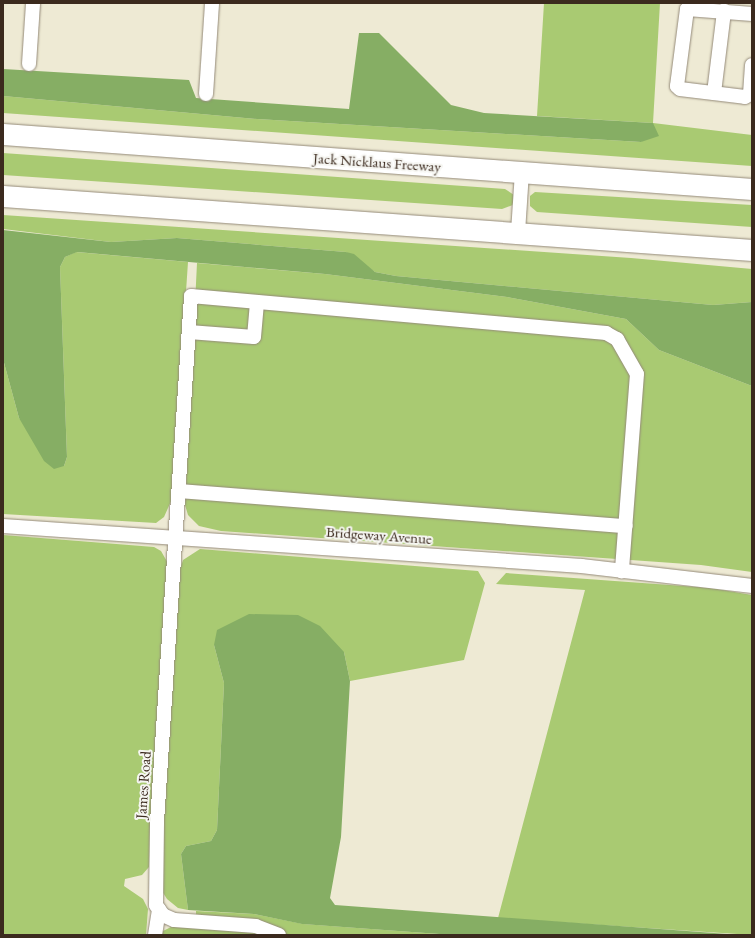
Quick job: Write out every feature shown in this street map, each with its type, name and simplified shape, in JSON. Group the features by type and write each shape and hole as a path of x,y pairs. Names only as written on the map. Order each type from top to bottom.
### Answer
{"highway":[{"name":"Jack Nicklaus Freeway","path":"3,134 752,189"},
{"path":"3,196 752,250"}],"street":[{"path":"29,64 33,3"},
{"path":"206,94 212,3"},
{"path":"752,14 718,8 689,8 685,12 677,86 680,89 747,96 752,65"},
{"path":"714,93 718,8"},
{"path":"518,232 522,172"},
{"name":"James Road","path":"159,909 154,890 191,296 258,302"},
{"path":"189,332 254,337 258,302 606,333 617,339 637,374 622,571"},
{"path":"179,491 626,526"},
{"name":"Bridgeway Avenue","path":"3,526 622,571 752,586"},
{"path":"155,935 159,909"},
{"path":"159,909 163,915 174,920 256,926 279,935"}],"green space":[{"path":"544,3 660,3 653,123 537,116"},
{"path":"359,33 379,33 451,105 484,113 653,123 659,136 641,142 257,119 3,96 3,69 189,80 196,98 349,109"},
{"path":"3,96 257,119 641,142 653,123 752,135 752,166 3,113"},
{"path":"3,153 505,189 514,195 513,205 502,209 3,175"},
{"path":"535,192 752,205 752,227 537,212 530,206 530,196"},
{"path":"3,215 631,258 752,269 752,302 713,305 396,276 375,272 346,252 177,238 111,242 3,229"},
{"path":"3,230 111,242 177,238 346,252 354,254 375,272 396,276 713,305 752,302 752,386 659,350 626,319 507,297 325,274 77,252 65,257 60,267 67,457 64,466 54,469 44,461 19,418 3,359"},
{"path":"76,252 188,262 172,499 164,517 156,523 3,514 3,359 19,418 64,466 67,457 60,267 65,257"},
{"path":"197,263 325,274 507,297 626,319 659,350 752,386 752,572 701,565 221,531 199,526 188,515 185,505"},
{"path":"3,535 154,547 161,551 169,565 149,867 142,875 125,879 124,886 143,899 148,909 146,935 3,935"},
{"path":"200,549 478,571 485,583 464,660 350,681 344,652 214,645 224,683 217,830 211,841 186,846 181,854 188,910 178,908 167,899 160,888 162,824 180,569 183,560"},
{"path":"506,573 711,588 752,595 752,935 498,918 585,590 496,584"},
{"path":"249,614 298,615 320,626 344,652 350,681 341,837 330,898 335,905 741,935 453,935 302,924 254,914 188,910 181,854 186,846 211,841 217,830 224,683 214,645 217,630"},
{"path":"196,911 254,914 303,924 453,935 162,935 163,931 173,926 196,927"}]}
